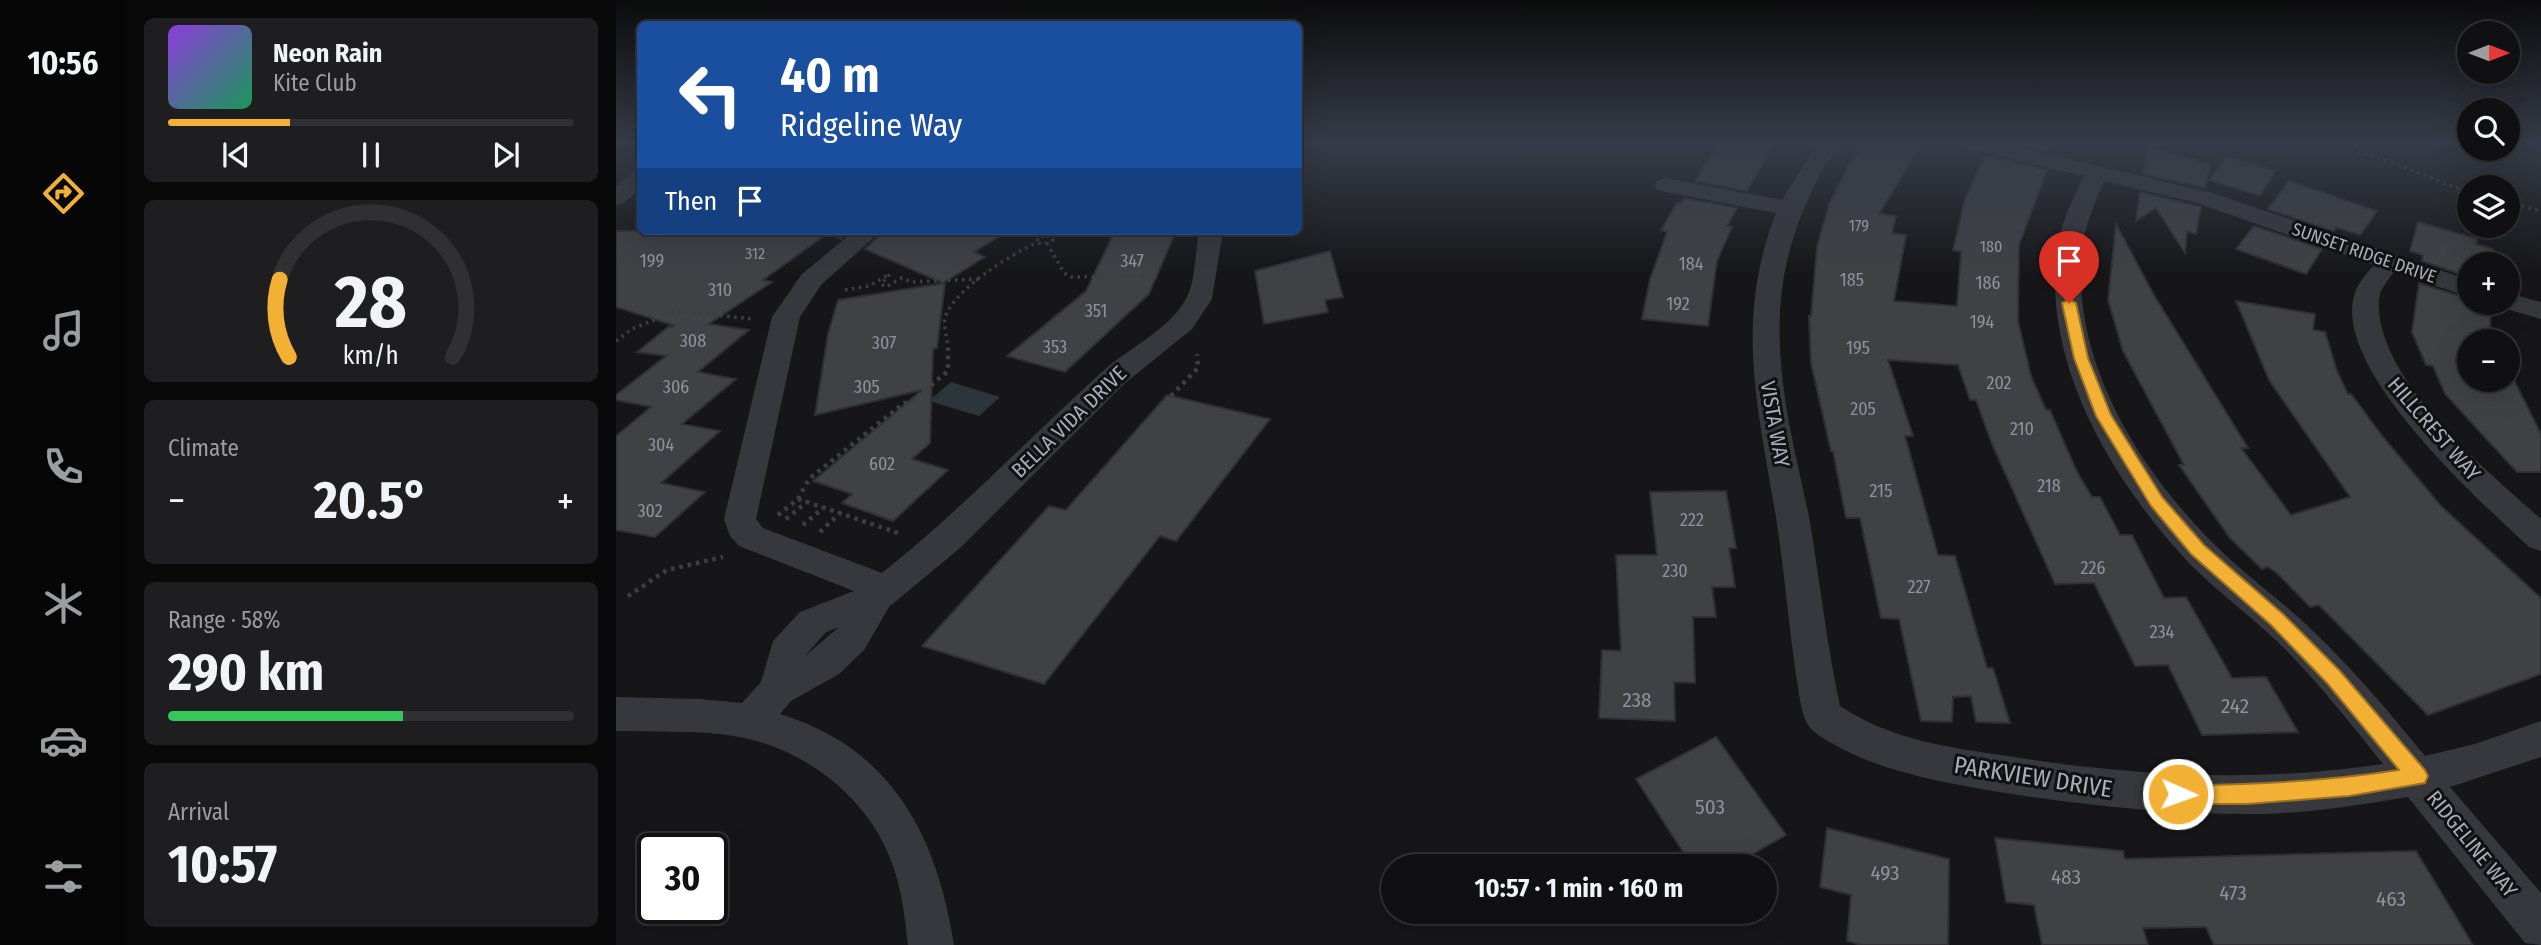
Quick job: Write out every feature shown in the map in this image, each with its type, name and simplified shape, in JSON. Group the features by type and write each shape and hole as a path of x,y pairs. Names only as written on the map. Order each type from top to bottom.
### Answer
{"street":[{"path":"1677,187 1788,208"},
{"name":"VISTA WAY","path":"1799,187 1788,208 1766,287 1766,374 1793,518 1805,619 1823,716"},
{"name":"RIDGELINE WAY","path":"2090,187 2074,230 2068,274 2074,332 2104,416 2139,477 2172,521 2221,573 2277,619 2365,712 2465,838 2541,927"},
{"name":"SUNSET RIDGE DRIVE","path":"2160,187 2205,198 2457,285"},
{"path":"864,235 814,275 791,305 740,519 742,527 751,537 881,593"},
{"name":"BELLA VIDA DRIVE","path":"750,722 778,689 826,663 851,639 881,593 948,539 1114,377 1182,323 1199,299 1203,287 1210,235"},
{"name":"HILLCREST WAY","path":"2388,263 2370,287 2365,311 2372,348 2385,371 2431,430 2463,465 2541,538"},
{"path":"2520,305 2541,311"},
{"path":"616,714 703,716 750,722 819,748 851,769 880,797 901,832 918,872 929,919 931,945"},
{"name":"PARKVIEW DRIVE","path":"1823,716 1848,735 1876,748 1907,757 2048,783 2153,793 2247,795 2349,787 2418,776 2541,739"}],"path":[{"path":"2520,206 2541,211"},
{"path":"1036,243 1036,239 1044,235"},
{"path":"772,520 799,499 809,479 889,414 904,403 909,404 948,371 948,336 944,320 950,309 980,279 1036,243 1047,243 1053,237 1050,235"},
{"path":"1047,243 1064,273 1071,277 1160,276"},
{"path":"845,290 869,286 887,273 890,274 881,284 886,286 902,278 911,282 980,279"},
{"path":"616,341 632,329 676,311 747,320 764,318"},
{"path":"1171,396 1198,368 1197,354"},
{"path":"799,499 905,535"},
{"path":"628,596 667,570 728,556"}],"shaded area":[{"path":"951,382 1000,397 979,416 929,401"}],"building":[{"path":"1727,187 1749,187 1747,191"},
{"path":"1838,187 1895,187 1879,214 1896,216 1892,233 1906,235 1894,301 1957,306 1961,252 1953,250 1970,187 2041,187 2019,245 2018,321 2031,376 2046,410 2050,410 2077,472 2092,497 2100,497 2120,535 2132,535 2164,598 2186,597 2232,678 2266,677 2298,732 2202,735 2168,665 2135,666 2094,583 2055,584 1992,444 1976,400 1970,400 1958,365 1888,360 1913,436 1905,436 1938,555 1955,556 1987,668 1993,668 2010,723 1976,722 1971,696 1953,697 1952,722 1921,721 1899,619 1881,618 1860,518 1846,518 1811,363 1809,316 1817,247 1829,204"},
{"path":"2232,187 2265,187 2260,196"},
{"path":"2284,187 2307,187 2377,211 2360,235 2336,227 2334,231 2268,209"},
{"path":"2140,192 2201,207 2196,234 2187,231 2185,253 2156,208 2136,221"},
{"path":"1684,198 1737,208 1727,226 1732,227 1717,261 1708,326 1642,319 1650,279 1667,232 1661,230 1677,203 1681,203"},
{"path":"2418,222 2457,233 2457,238 2477,239 2476,244 2493,249 2493,252 2457,252 2457,273 2422,261 2423,255 2410,251"},
{"path":"2116,224 2154,295 2248,448 2241,448 2291,515 2350,497 2269,380 2236,301 2315,314 2313,330 2325,332 2337,371 2348,394 2351,394 2441,506 2541,598 2541,674 2428,715 2319,605 2310,607 2278,574 2268,567 2262,569 2230,538 2179,465 2184,465 2123,351 2108,300"},
{"path":"2254,226 2322,249 2306,274 2236,249"},
{"path":"616,231 637,231 637,235 825,235 763,280 772,282 709,324 749,330 698,372 736,379 682,424 720,431 661,483 705,492 655,537 616,530 616,436 651,407 616,400 616,395 666,356 637,352 668,327 675,326 616,307"},
{"path":"880,235 1002,235 974,252 985,257 943,283 865,249"},
{"path":"1113,235 1174,235 1149,294 1065,372 1007,356 1086,291"},
{"path":"1330,251 1343,297 1325,300 1328,312 1264,324 1255,271"},
{"path":"945,283 937,348 933,349 930,443 912,459 948,470 893,521 842,503 852,494 813,481 922,390 815,415 828,334 838,300"},
{"path":"2419,283 2457,295 2457,315 2491,315 2490,329 2457,329 2457,392 2520,392 2541,434 2541,472 2517,472 2445,394 2433,366 2426,365 2412,332"},
{"path":"1167,395 1270,419 1176,541 1160,536 1044,684 922,646 1049,506 1066,510"},
{"path":"1726,491 1736,548 1729,548 1735,587 1712,587 1716,617 1693,617 1695,683 1674,682 1675,721 1599,718 1602,650 1621,651 1616,555 1657,555 1650,492"},
{"path":"1716,737 1786,835 1753,854 1684,854 1636,779"},
{"path":"1827,828 1949,859 1948,945 1861,945 1847,941 1851,895 1820,887"},
{"path":"1995,838 2123,851 2125,859 2416,851 2473,945 2214,945 2206,927 2143,928 2148,945 2042,945 2034,905 2006,902"}],"route":[{"path":"2069,303 2081,358 2104,416 2139,477 2157,502 2197,550 2277,619 2334,677 2418,776 2349,787 2247,795 2178,794"}]}
